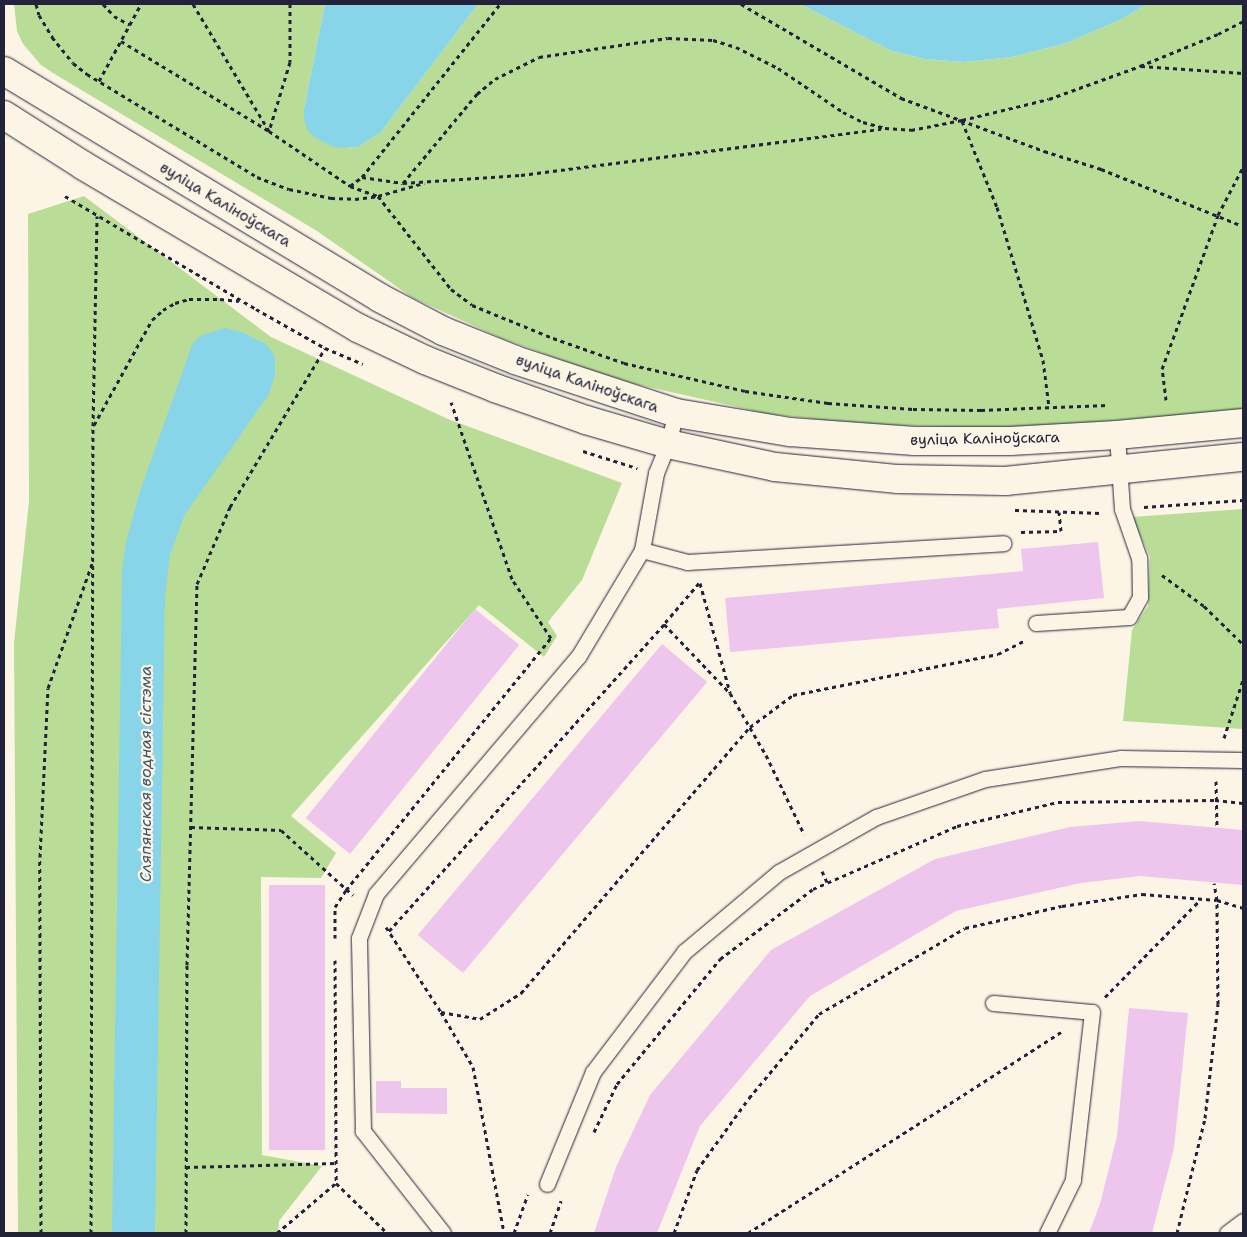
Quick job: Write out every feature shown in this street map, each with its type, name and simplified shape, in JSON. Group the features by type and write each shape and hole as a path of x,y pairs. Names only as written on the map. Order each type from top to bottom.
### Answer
{"main road":[{"name":"вуліца Каліноўскага","path":"4,72 380,298 427,322 515,360 676,413 790,432 915,441 1010,441 1117,435 1243,423"},
{"name":"вуліца Каліноўскага","path":"4,115 84,166 358,328 426,360 495,388 586,420 668,444 775,467 898,479 1005,480 1119,471 1243,457"}],"lane":[{"path":"443,1233 363,1131 359,938 376,894 578,657 642,550 656,474 668,444 676,413"},
{"path":"1036,623 1129,617 1140,597 1139,558 1122,509 1117,435"},
{"path":"642,550 687,562 1003,543"},
{"path":"547,1184 592,1072 684,952 778,872 876,817 985,779 1121,758 1243,760"},
{"path":"993,1003 1092,1012 1073,1180 1047,1233"},
{"path":"1227,1233 1243,1221"}],"path":[{"path":"36,4 39,15 52,38 73,63 99,81 257,177 289,188 331,198 355,200 378,196 430,181"},
{"path":"103,4 114,16 130,24"},
{"path":"99,81 142,4"},
{"path":"193,4 270,132"},
{"path":"270,132 290,62 290,4"},
{"path":"350,186 362,177 500,4"},
{"path":"741,4 901,98 1044,151 1101,169 1243,226"},
{"path":"403,183 477,94 516,67 539,57 668,38 713,40 736,47 778,68 843,112 863,122 885,128 911,130 1049,99 1140,66 1218,34 1243,21"},
{"path":"121,41 270,132 350,186 378,196 451,290 472,305 553,338 624,363 745,391 828,403 923,409 980,410 1114,405"},
{"path":"1140,66 1243,73"},
{"path":"962,120 997,207 1043,360 1049,407"},
{"path":"362,177 403,183 521,175 885,128"},
{"path":"1166,400 1162,369 1218,216 1243,167"},
{"path":"65,196 275,320"},
{"path":"91,1233 93,560 98,216"},
{"path":"94,426 152,320 163,310 175,303 189,299 220,299 242,302"},
{"path":"186,1233 191,827 197,584 230,507 325,348"},
{"path":"1157,401 1176,399"},
{"path":"451,402 512,579"},
{"path":"1003,543 1018,532 1061,531 1058,512"},
{"path":"41,1233 40,857 48,688 93,560"},
{"path":"687,562 700,582 730,693"},
{"path":"389,931 700,582 710,581"},
{"path":"1204,606 1243,644"},
{"path":"441,1012 480,1019 521,994 750,727 793,695 998,654 1063,621"},
{"path":"664,624 730,693 796,815"},
{"path":"593,1135 617,1084 720,959 812,889 958,826 1058,802 1216,800 1243,803"},
{"path":"191,827 281,830 370,911 389,931 441,1012 473,1067 504,1233"},
{"path":"1177,1233 1205,1118 1218,1004 1217,900 1214,883"},
{"path":"674,1233 698,1170 749,1098 819,1014 965,928 1062,906 1142,894 1217,900 1243,908"},
{"path":"748,1233 1092,1012 1200,899"},
{"path":"186,1167 336,1164"},
{"path":"277,1233 336,1183 387,1233"},
{"path":"514,1233 528,1193"},
{"path":"550,1233 564,1194"}],"green space":[{"path":"14,4 325,4 304,109 304,119 346,148 358,147 381,132 478,4 800,4 892,51 924,59 964,62 1012,57 1064,44 1122,19 1147,4 1243,4 1243,410 1051,426 983,428 860,424 769,414 613,379 501,338 413,298 317,231 53,73 41,65 23,44 17,31"},
{"path":"84,196 271,337 448,419 622,483 582,580 548,622 557,636 544,657 479,605 291,816 336,853 321,878 261,877 262,1155 322,1166 279,1221 278,1233 18,1233 14,643 29,501 28,214"},
{"path":"1243,509 1243,729 1123,721 1132,630 1148,606 1150,557 1132,517"}],"water":[{"path":"325,4 478,4 381,132 358,147 346,148 334,147 314,137 307,129 304,120 304,109"},
{"path":"800,4 1147,4 1122,19 1064,44 1012,57 964,62 924,59 892,51"},
{"name":"Сляпянская водная сістэма","path":"224,328 242,332 267,345 275,357 275,375 269,394 184,516 170,555 165,596 155,1233 112,1233 122,573 125,547 138,497 192,345 200,336"}],"building":[{"path":"1098,542 1104,598 997,609 999,628 730,652 725,598 1023,571 1021,549"},
{"path":"475,609 519,645 350,854 306,818"},
{"path":"662,644 707,682 463,973 418,935"},
{"path":"1139,821 1243,830 1243,885 1140,876 1081,883 956,911 810,996 700,1126 657,1233 594,1233 616,1167 650,1095 771,950 935,859 1070,827"},
{"path":"269,885 325,885 325,1150 269,1150"},
{"path":"1129,1008 1188,1013 1174,1148 1152,1233 1089,1233 1100,1204 1117,1136"},
{"path":"376,1081 401,1081 401,1088 447,1088 447,1114 376,1113"}]}
